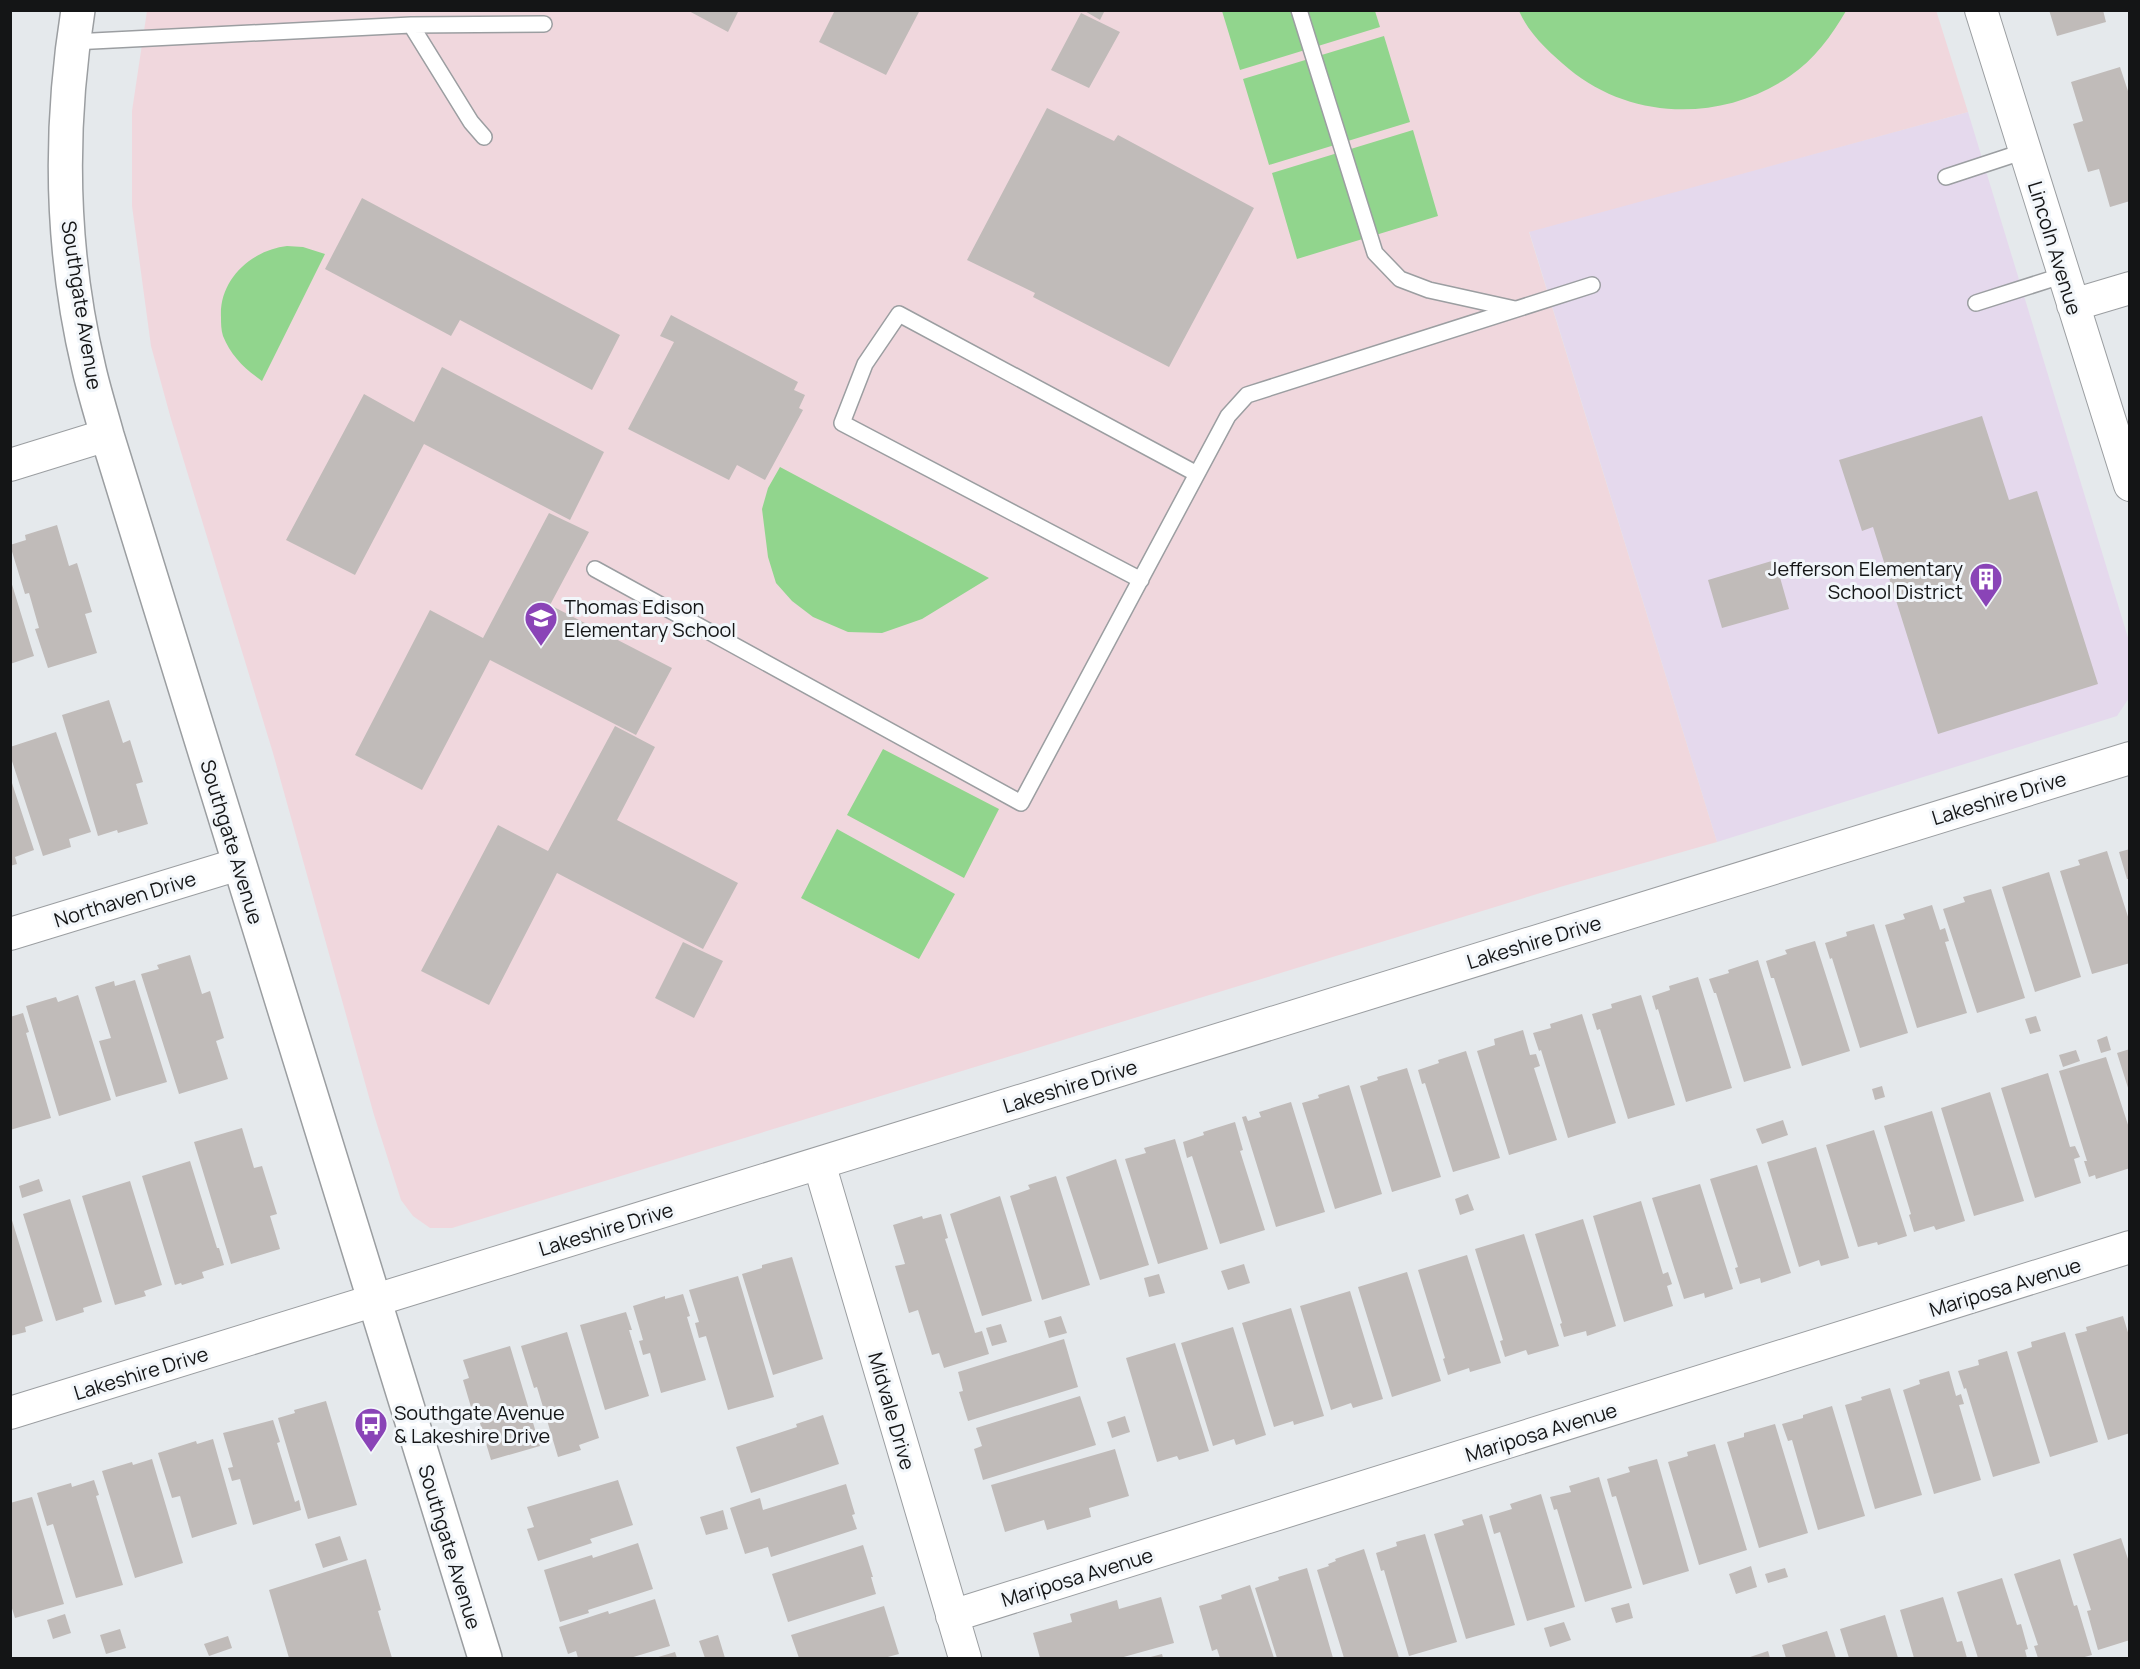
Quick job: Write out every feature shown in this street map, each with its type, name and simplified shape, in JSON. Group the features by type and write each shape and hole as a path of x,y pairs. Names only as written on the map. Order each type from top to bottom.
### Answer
{"street":[{"name":"Southgate Avenue","path":"78,10 73,42 65,153 66,216 73,280 88,368 238,864 484,1659"},
{"name":"Lincoln Avenue","path":"1981,10 2130,485"},
{"path":"2073,305 2130,288"},
{"path":"10,465 107,435"},
{"name":"Lakeshire Drive","path":"10,1413 2130,758"},
{"name":"Northaven Drive","path":"10,934 238,864"},
{"name":"Midvale Drive","path":"819,1163 965,1659"},
{"name":"Mariposa Avenue","path":"952,1616 2130,1247"}],"lane":[{"path":"1299,10 1375,253 1400,279 1429,290 1515,309"},
{"path":"73,42 411,25 544,24"},
{"path":"411,25 471,122 484,137"},
{"path":"1946,177 2025,151"},
{"path":"1976,303 2064,275"},
{"path":"595,569 1021,803 1228,416 1247,395 1592,285"},
{"path":"1141,580 842,423 865,364 898,314 1197,474"}],"shaded area":[{"path":"1936,10 1968,112 1529,232 1717,842 1560,887 452,1228 430,1228 413,1216 401,1200 374,1115 273,753 171,419 151,346 132,206 132,111 147,11"},
{"path":"1968,112 2129,641 2129,698 2117,716 1717,842 1529,231"}],"green space":[{"path":"1222,11 1375,11 1380,27 1240,70"},
{"path":"1519,11 1846,11 1822,46 1790,76 1764,91 1736,102 1707,108 1678,109 1649,106 1621,98 1594,86 1547,50 1528,28"},
{"path":"1384,36 1410,122 1269,165 1243,79"},
{"path":"1413,130 1438,216 1297,259 1272,173"},
{"path":"287,246 303,247 325,254 262,381 239,362 226,343 221,329 222,303 232,279 250,260 262,253"},
{"path":"780,467 989,578 922,619 882,633 848,632 813,617 792,601 776,583 768,557 762,509 768,488"},
{"path":"883,749 999,809 964,878 847,815"},
{"path":"837,829 955,894 919,959 801,898"}],"building":[{"path":"687,10 739,10 728,32"},
{"path":"835,10 920,10 886,75 819,42"},
{"path":"1083,10 1105,10 1100,20"},
{"path":"2049,10 2103,10 2106,22 2057,36"},
{"path":"1081,13 1120,32 1089,88 1051,70"},
{"path":"2120,67 2130,97 2130,201 2110,207 2099,169 2088,172 2073,124 2083,121 2071,82"},
{"path":"1047,108 1114,141 1118,135 1254,208 1169,367 1033,297 1035,293 967,260"},
{"path":"362,198 620,335 592,390 460,320 451,336 325,269"},
{"path":"671,315 798,382 794,390 805,395 799,408 803,410 765,480 737,465 729,480 628,429 674,342 660,336"},
{"path":"442,367 604,452 570,520 424,444 355,575 286,540 364,394 414,422"},
{"name":"Jefferson Elementary School District","path":"1982,416 2009,500 2037,491 2098,684 1938,734 1873,527 1862,531 1839,460"},
{"path":"549,513 589,532 550,605 672,668 636,735 490,660 422,790 355,755 430,610 483,638"},
{"path":"57,525 69,566 77,563 92,612 85,614 97,653 48,668 35,629 39,628 29,593 25,594 10,545 26,540 25,535"},
{"path":"1775,560 1789,609 1722,628 1708,580"},
{"path":"10,578 34,656 10,664"},
{"path":"109,700 123,743 130,740 143,782 136,784 148,824 98,836 62,715"},
{"path":"615,726 655,747 617,820 738,883 703,949 557,873 489,1005 421,971 498,825 548,851"},
{"path":"56,732 91,832 69,839 71,847 43,856 10,755 10,747"},
{"path":"11,780 34,850 15,857 17,864 10,866"},
{"path":"2130,849 2130,879 2127,879 2119,852"},
{"path":"2107,851 2130,923 2130,963 2092,974 2060,871 2080,865 2078,860"},
{"path":"2049,872 2081,977 2035,992 2002,887"},
{"path":"1991,889 2025,998 1977,1013 1943,909 1965,902 1963,897"},
{"path":"1932,905 1940,930 1945,928 1949,941 1945,942 1967,1013 1917,1028 1885,925 1905,919 1903,914"},
{"path":"1874,924 1908,1033 1860,1048 1832,958 1830,959 1825,943 1847,936 1846,932"},
{"path":"1815,941 1850,1051 1802,1066 1774,978 1771,978 1766,961 1787,954 1785,950"},
{"path":"683,942 723,961 694,1018 655,998"},
{"path":"190,955 202,994 210,991 224,1038 216,1041 228,1079 179,1094 141,974 159,969 157,965"},
{"path":"1758,960 1791,1068 1744,1082 1716,993 1709,979"},
{"path":"1698,977 1732,1088 1686,1102 1652,996 1670,990 1669,986"},
{"path":"135,980 167,1082 116,1097 99,1041 111,1038 95,987 114,981 115,986"},
{"path":"78,995 111,1100 59,1116 26,1006 56,997 58,1002"},
{"path":"1641,995 1675,1105 1628,1119 1600,1029 1597,1030 1592,1014 1612,1008 1611,1004"},
{"path":"23,1013 29,1032 26,1033 51,1118 10,1130 10,1017"},
{"path":"1582,1014 1616,1123 1568,1138 1541,1050 1539,1051 1533,1033 1551,1028 1550,1024"},
{"path":"2036,1016 2041,1031 2030,1034 2025,1019"},
{"path":"1523,1030 1530,1055 1536,1054 1540,1066 1534,1068 1557,1140 1509,1155 1477,1051 1495,1045 1494,1039"},
{"path":"2107,1036 2111,1050 2101,1053 2097,1040"},
{"path":"2130,1049 2130,1091 2129,1091 2117,1053"},
{"path":"2076,1050 2080,1061 2063,1067 2059,1055"},
{"path":"1466,1051 1500,1158 1453,1172 1425,1083 1422,1084 1418,1070 1439,1063 1438,1060"},
{"path":"2106,1057 2130,1131 2130,1168 2096,1179 2095,1175 2089,1177 2084,1161 2087,1161 2059,1071"},
{"path":"1407,1068 1441,1177 1392,1192 1360,1086 1378,1080 1377,1077"},
{"path":"2048,1073 2070,1147 2075,1146 2080,1157 2074,1159 2081,1183 2035,1198 2001,1088"},
{"path":"1349,1085 1382,1194 1335,1209 1302,1103"},
{"path":"1882,1086 1885,1097 1875,1100 1872,1089"},
{"path":"1990,1092 2024,1201 1974,1216 1941,1108"},
{"path":"1291,1102 1325,1212 1276,1227 1242,1117 1246,1116 1248,1121 1261,1117 1259,1112"},
{"path":"1932,1111 1965,1221 1936,1230 1934,1226 1914,1232 1909,1215 1911,1214 1884,1126"},
{"path":"1783,1120 1788,1135 1762,1144 1756,1129"},
{"path":"1235,1122 1243,1150 1240,1151 1265,1230 1220,1244 1192,1156 1187,1158 1183,1142 1204,1135 1203,1132"},
{"path":"242,1128 254,1168 262,1166 277,1214 270,1216 280,1249 231,1264 194,1142"},
{"path":"1874,1130 1907,1236 1878,1245 1877,1242 1858,1247 1826,1145"},
{"path":"1175,1139 1208,1249 1158,1264 1125,1159 1146,1153 1144,1148"},
{"path":"1816,1147 1849,1258 1821,1266 1819,1260 1799,1267 1767,1162"},
{"path":"1116,1159 1149,1265 1100,1280 1066,1177"},
{"path":"190,1161 224,1265 202,1272 204,1278 175,1285 142,1176"},
{"path":"1757,1165 1791,1273 1761,1283 1760,1278 1740,1284 1735,1268 1738,1267 1710,1179"},
{"path":"1056,1176 1090,1285 1042,1300 1010,1196 1030,1189 1028,1185"},
{"path":"39,1179 43,1191 22,1198 19,1186"},
{"path":"130,1181 162,1285 144,1291 146,1296 115,1305 82,1196"},
{"path":"1700,1184 1733,1289 1705,1298 1704,1293 1684,1299 1652,1198"},
{"path":"1468,1194 1474,1210 1460,1215 1455,1199"},
{"path":"1000,1196 1032,1301 982,1316 950,1214"},
{"path":"70,1199 102,1302 83,1308 84,1312 56,1321 23,1214"},
{"path":"1641,1201 1663,1274 1668,1272 1672,1284 1667,1286 1673,1306 1624,1322 1593,1216"},
{"path":"941,1214 948,1238 945,1239 975,1333 982,1331 989,1354 944,1368 939,1353 932,1355 918,1310 909,1313 895,1266 905,1264 893,1225 922,1216 923,1219"},
{"path":"11,1217 43,1321 25,1327 26,1332 10,1336"},
{"path":"1583,1219 1616,1326 1587,1336 1586,1331 1564,1337 1560,1324 1562,1323 1535,1234"},
{"path":"1524,1234 1559,1346 1528,1355 1526,1350 1505,1357 1500,1341 1503,1340 1475,1249"},
{"path":"1467,1255 1501,1363 1470,1372 1469,1368 1448,1375 1418,1270"},
{"path":"792,1257 823,1359 773,1375 742,1274 762,1268 762,1265"},
{"path":"1244,1264 1250,1283 1228,1290 1221,1271"},
{"path":"1407,1272 1441,1381 1392,1397 1358,1287"},
{"path":"1159,1274 1165,1293 1149,1297 1144,1278"},
{"path":"738,1276 774,1397 728,1410 706,1336 699,1338 695,1323 699,1322 689,1290"},
{"path":"1350,1291 1383,1399 1353,1408 1351,1403 1331,1410 1300,1306"},
{"path":"683,1294 690,1316 687,1317 706,1380 661,1393 650,1353 643,1355 639,1341 643,1340 633,1306 665,1296 665,1299"},
{"path":"1291,1308 1324,1416 1294,1425 1293,1421 1274,1427 1242,1323"},
{"path":"626,1312 632,1330 629,1330 649,1396 605,1410 580,1325"},
{"path":"1061,1316 1067,1333 1049,1338 1044,1321"},
{"path":"2123,1316 2130,1339 2130,1433 2108,1440 2075,1334 2087,1331 2086,1327"},
{"path":"1001,1324 1007,1342 992,1346 986,1328"},
{"path":"1233,1327 1266,1435 1236,1445 1234,1439 1213,1446 1181,1343"},
{"path":"567,1332 599,1438 579,1445 581,1450 558,1457 537,1387 534,1388 521,1346"},
{"path":"2065,1332 2098,1442 2050,1457 2017,1352 2032,1347 2031,1342"},
{"path":"1064,1339 1078,1387 968,1421 959,1392 963,1391 958,1372"},
{"path":"1175,1343 1209,1451 1179,1460 1177,1456 1157,1462 1126,1358"},
{"path":"510,1346 540,1446 491,1460 477,1413 473,1414 463,1380 469,1378 463,1360"},
{"path":"2007,1351 2040,1463 1993,1477 1966,1388 1964,1389 1958,1371 1979,1365 1978,1360"},
{"path":"1949,1371 1956,1396 1961,1394 1964,1404 1959,1405 1981,1480 1934,1494 1903,1390 1920,1384 1919,1380"},
{"path":"1890,1388 1922,1495 1875,1509 1845,1405 1862,1400 1861,1397"},
{"path":"1080,1396 1096,1445 983,1480 974,1449 982,1446 976,1428"},
{"path":"326,1401 357,1505 308,1519 278,1418 295,1413 294,1410"},
{"path":"1832,1406 1865,1516 1818,1530 1792,1440 1788,1441 1782,1424"},
{"path":"823,1415 839,1464 751,1493 736,1447 797,1427 796,1424"},
{"path":"1125,1416 1130,1432 1112,1438 1107,1422"},
{"path":"273,1420 280,1442 277,1443 295,1502 299,1500 301,1510 253,1525 240,1479 232,1481 228,1468 233,1467 223,1433"},
{"path":"1775,1424 1808,1533 1759,1548 1727,1442 1744,1437 1744,1433"},
{"path":"213,1439 237,1524 192,1538 180,1496 172,1498 158,1453 196,1441 197,1444"},
{"path":"1715,1444 1747,1550 1699,1565 1668,1462 1688,1456 1687,1452"},
{"path":"1115,1449 1129,1496 1089,1508 1091,1517 1047,1530 1044,1520 1005,1532 991,1485"},
{"path":"152,1459 183,1563 135,1578 102,1471"},
{"path":"1657,1459 1689,1571 1643,1585 1616,1496 1612,1497 1607,1479 1630,1472 1628,1467"},
{"path":"1599,1477 1632,1588 1585,1602 1557,1509 1554,1510 1550,1497 1571,1492 1569,1486"},
{"path":"94,1480 99,1495 96,1496 123,1585 76,1598 53,1524 47,1526 37,1493 71,1483 72,1487"},
{"path":"618,1480 633,1525 590,1539 592,1543 538,1561 527,1529 534,1527 527,1507"},
{"path":"846,1484 857,1529 771,1557 768,1547 745,1554 730,1508 760,1498 763,1510"},
{"path":"1541,1494 1575,1607 1527,1621 1500,1532 1494,1534 1489,1516 1512,1509 1510,1504"},
{"path":"32,1497 64,1604 15,1618 10,1602 10,1503"},
{"path":"723,1510 728,1529 706,1535 700,1517"},
{"path":"1482,1514 1515,1625 1466,1639 1434,1534 1464,1525 1462,1520"},
{"path":"1425,1534 1457,1642 1409,1656 1384,1570 1381,1571 1376,1553 1397,1546 1396,1542"},
{"path":"340,1536 348,1560 323,1568 315,1544"},
{"path":"2121,1538 2130,1565 2130,1640 2098,1650 2087,1611 2091,1610 2073,1554"},
{"path":"638,1543 653,1589 588,1610 589,1613 560,1622 544,1570 592,1555 593,1558"},
{"path":"863,1545 876,1594 788,1622 772,1574"},
{"path":"1364,1549 1399,1658 1344,1658 1317,1570 1329,1566 1328,1564 1336,1561 1335,1559"},
{"path":"366,1559 392,1658 289,1658 269,1590"},
{"path":"2060,1559 2092,1655 2081,1658 2038,1658 2034,1646 2038,1645 2014,1574"},
{"path":"1751,1566 1757,1587 1736,1594 1729,1574"},
{"path":"1307,1568 1333,1658 1277,1658 1255,1588 1279,1580 1278,1577"},
{"path":"1785,1568 1788,1577 1768,1583 1765,1574"},
{"path":"2002,1578 2017,1625 2021,1624 2028,1649 2025,1650 2027,1658 1978,1658 1957,1592"},
{"path":"1250,1585 1274,1658 1220,1658 1217,1649 1212,1651 1199,1606 1222,1599 1221,1595"},
{"path":"1161,1597 1174,1643 1120,1658 1040,1658 1033,1633 1072,1622 1070,1614 1117,1600 1119,1609"},
{"path":"1943,1597 1957,1642 1962,1641 1967,1658 1914,1658 1900,1610"},
{"path":"655,1599 670,1646 630,1658 578,1658 576,1651 568,1654 559,1627"},
{"path":"1629,1603 1633,1618 1616,1623 1611,1608"},
{"path":"884,1606 899,1654 884,1658 799,1658 791,1635"},
{"path":"65,1614 71,1633 53,1639 47,1620"},
{"path":"1885,1615 1898,1658 1849,1658 1840,1629"},
{"path":"1564,1622 1571,1640 1550,1647 1544,1628"},
{"path":"120,1629 126,1648 106,1654 100,1635"},
{"path":"1827,1631 1836,1658 1786,1658 1782,1645"},
{"path":"718,1635 725,1658 705,1658 699,1641"},
{"path":"228,1636 232,1648 209,1656 204,1644"},
{"path":"1768,1651 1770,1658 1747,1658"},
{"path":"675,1652 677,1658 655,1658"},
{"path":"1162,1654 1163,1658 1147,1658"}],"place":[{"name":"Jefferson Elementary School District","path":"1986,608"},
{"name":"Thomas Edison Elementary School","path":"541,647"},
{"name":"Southgate Avenue & Lakeshire Drive","path":"371,1453"}]}
